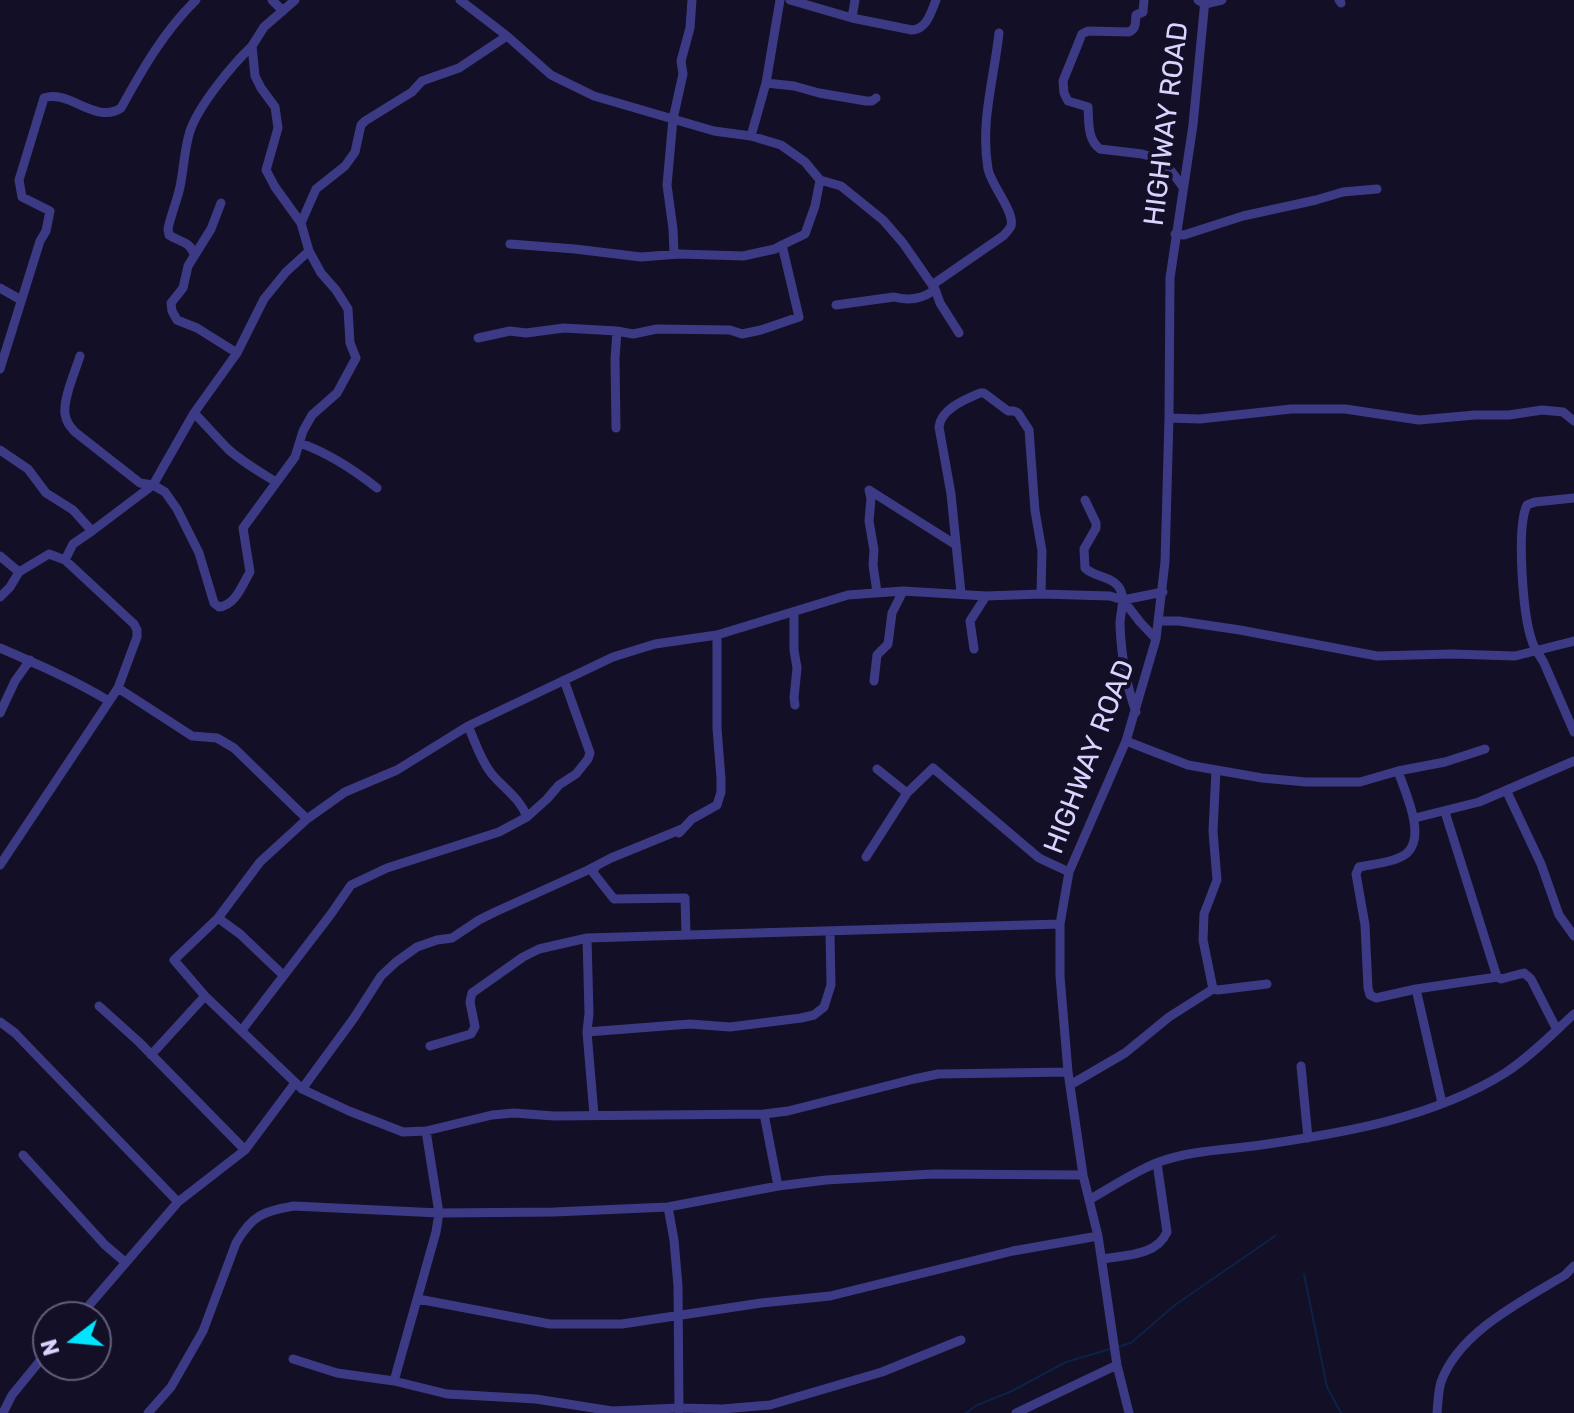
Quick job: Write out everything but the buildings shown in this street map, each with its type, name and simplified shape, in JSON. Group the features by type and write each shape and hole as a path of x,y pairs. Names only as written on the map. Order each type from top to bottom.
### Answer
{"street":[{"path":"0,369 50,211 22,197 19,180 44,98 53,96 106,114 115,112 121,108 162,39 196,0"},
{"path":"272,0 283,11"},
{"path":"194,254 185,242 173,239 168,229 180,187 189,134 209,97 236,62 252,46 264,27 295,0"},
{"path":"460,0 551,75 594,96 714,131 751,136 781,145 805,162 820,180 841,186 883,220 934,287 959,333"},
{"path":"674,254 667,185 673,119 683,74 681,61 690,28 692,0"},
{"path":"751,136 766,83 780,0"},
{"path":"790,0 852,18 912,30 925,25 936,0"},
{"path":"852,18 855,0"},
{"path":"1144,0 1143,12 1136,15 1133,30 1088,31 1082,34 1063,81 1064,93 1068,101 1088,107 1091,140 1095,146 1163,160 1183,187"},
{"path":"1203,1 1222,0"},
{"name":"HIGHWAY ROAD","path":"1129,1413 1117,1363 1098,1236 1083,1175 1068,1072 1060,976 1060,924 1069,872 1126,741 1159,621 1163,592 1169,418 1169,290 1193,125 1203,1"},
{"path":"836,305 894,297 918,298 930,293 1003,236 1011,225 1011,218 992,184 986,147 987,104 999,33"},
{"path":"301,223 316,189 345,166 355,152 361,125 365,121 412,92 422,81 459,68 507,36"},
{"path":"80,356 66,401 68,424 140,483 153,485 165,492 199,553 212,598 219,607 225,607 250,572 243,528 295,457 312,415 337,393 356,358 350,343 348,309 321,273 309,251 301,223 266,170 278,128 275,107 255,76 252,46"},
{"path":"766,83 866,101 876,98"},
{"path":"510,244 641,257 674,254 743,256 775,249 805,234 820,180"},
{"path":"1175,234 1184,235 1243,216 1343,192 1377,189"},
{"path":"221,203 211,229 188,266 183,288 171,303 177,320 197,328 237,353"},
{"path":"478,338 510,331 526,333 564,328 633,334 657,329 730,330 742,334 761,330 799,317 782,245"},
{"path":"65,560 73,544 153,485 194,413 237,353 264,299 286,272 309,251"},
{"path":"0,288 21,300"},
{"path":"616,428 617,331"},
{"path":"961,593 940,418 976,394 984,393 1008,411 1018,413 1029,430 1035,511 1042,551 1041,594"},
{"path":"1169,418 1200,419 1291,409 1345,409 1419,420 1542,410 1563,412 1574,421"},
{"path":"194,413 248,466 276,482"},
{"path":"300,443 352,469 377,488"},
{"path":"0,450 28,469 46,493 73,510 92,531"},
{"path":"877,592 869,521 869,490 956,545"},
{"path":"1574,498 1535,502 1527,505 1523,513 1524,599 1531,639 1574,732"},
{"path":"1085,500 1096,523 1084,549 1085,568 1091,574 1116,584 1121,591 1120,622 1128,690 1136,712"},
{"path":"0,597 19,572 49,554 65,560 137,630 118,688 0,865"},
{"path":"0,556 19,572"},
{"path":"1068,1072 938,1074 788,1111 764,1114 554,1116 514,1113 492,1115 426,1131 403,1132 349,1111 298,1086 205,996 174,960 218,918 260,862 307,819 345,792 397,770 468,726 613,657 655,644 717,635 848,595 903,591 986,596 1110,596 1123,600 1163,592"},
{"path":"874,681 877,655 888,644 892,613 903,591"},
{"path":"974,649 970,621 986,596"},
{"path":"1123,600 1156,639"},
{"path":"794,612 795,705"},
{"path":"1159,621 1240,630 1377,656 1515,656 1574,641"},
{"path":"686,934 685,898 614,899 591,870 678,835 692,819 717,805 721,792 717,635"},
{"path":"0,648 81,684 109,701"},
{"path":"0,713 15,681 30,660"},
{"path":"242,1030 351,885 387,868 499,832 527,817 559,785 576,774 590,753 564,680"},
{"path":"118,688 192,736 217,738 234,748 307,819"},
{"path":"468,726 490,772 524,807 527,817"},
{"path":"1126,741 1188,765 1306,782 1360,782 1485,749"},
{"path":"1415,818 1507,792 1574,761"},
{"path":"877,769 907,793"},
{"path":"866,857 907,793 930,769 936,769 1039,858 1069,872"},
{"path":"1213,989 1203,940 1204,914 1217,880 1213,831 1216,770"},
{"path":"1398,771 1415,818 1413,843 1409,851 1388,861 1359,867 1356,874 1365,925 1370,995 1376,998 1524,973 1557,1030"},
{"path":"1507,792 1541,864 1559,915 1574,936"},
{"path":"1445,812 1497,977"},
{"path":"92,1301 178,1202 245,1150 354,1018 381,976 396,962 417,947 452,938 495,912 682,829"},
{"path":"218,918 240,934 283,975"},
{"path":"430,1046 474,1031 470,997 503,970 539,949 587,938 1060,924"},
{"path":"587,1032 690,1024 730,1027 814,1015 824,1007 831,985 830,932"},
{"path":"587,938 587,1032 594,1115"},
{"path":"1070,1085 1125,1053 1169,1017 1213,989 1267,984"},
{"path":"1416,989 1442,1103"},
{"path":"151,1055 205,996"},
{"path":"99,1006 245,1150"},
{"path":"1089,1200 1157,1163 1190,1153 1308,1138 1378,1124 1442,1103 1507,1072 1574,1014"},
{"path":"0,1022 15,1033 178,1202"},
{"path":"1301,1066 1308,1138"},
{"path":"764,1114 778,1186"},
{"path":"394,1381 439,1213 426,1131"},
{"path":"23,1155 105,1245 125,1262"},
{"path":"1102,1259 1154,1248 1163,1241 1167,1232 1157,1163"},
{"path":"148,1413 171,1387 203,1331 236,1243 251,1220 261,1214 294,1206 439,1213 668,1207 826,1180 933,1174 1083,1175"},
{"path":"668,1207 678,1286 679,1410"},
{"path":"418,1299 550,1324 622,1324 830,1296 1013,1251 1098,1236"},
{"path":"1437,1413 1440,1385 1450,1363 1484,1325 1565,1275 1574,1266"},
{"path":"293,1359 337,1373 394,1381 447,1394 536,1399 612,1411 722,1409 770,1405 882,1372 961,1340"},
{"path":"1016,1413 1117,1363"},
{"path":"3,1413 12,1395 32,1371"}],"waterway":[{"path":"1117,1347 1131,1343 1175,1305 1275,1236"},
{"path":"1304,1274 1327,1387 1341,1413"},
{"path":"966,1413 1066,1362 1110,1349"}]}
